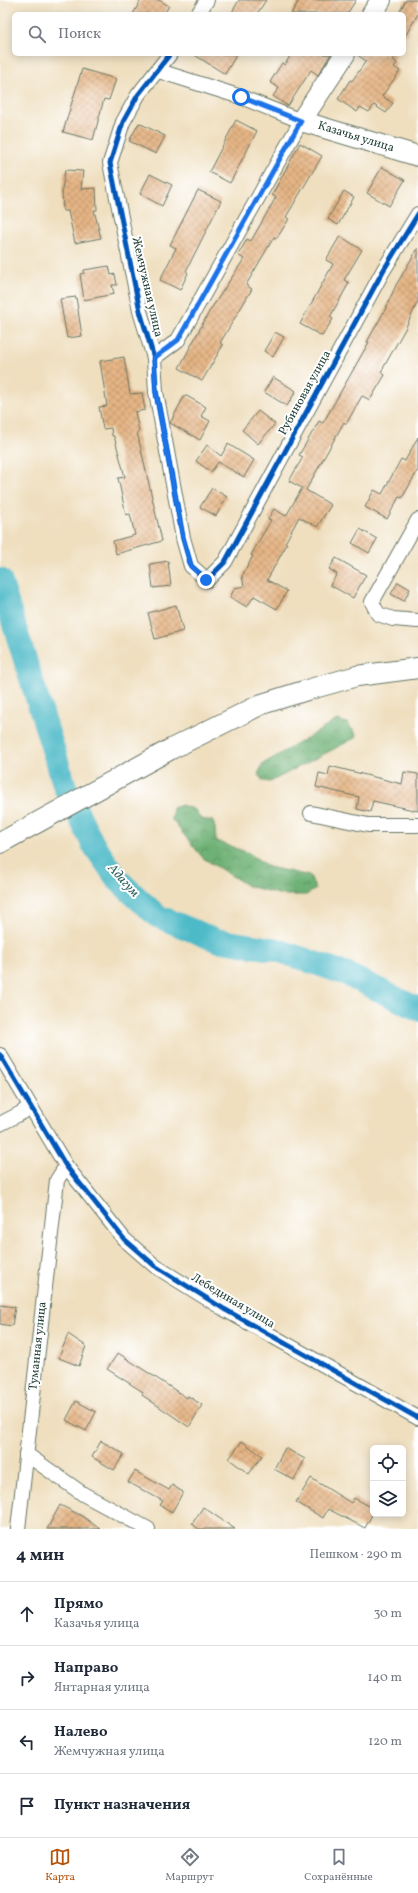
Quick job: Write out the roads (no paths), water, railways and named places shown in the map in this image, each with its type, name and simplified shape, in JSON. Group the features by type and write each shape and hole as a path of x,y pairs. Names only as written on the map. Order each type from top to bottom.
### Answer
{"main road":[{"path":"373,12 381,0"},
{"path":"301,121 344,56"},
{"name":"Казачья улица","path":"301,121 418,156"},
{"path":"0,844 171,749 262,704 357,676 418,668"}],"street":[{"path":"199,12 207,0"},
{"name":"Жемчужная улица","path":"169,56 159,71 138,95 123,122 110,163 140,311 154,358 156,392 183,538 191,566 206,580"},
{"name":"Казачья улица","path":"159,71 241,97 301,121"},
{"path":"154,358 178,340 301,121"},
{"name":"Рубиновая улица","path":"206,580 225,562 383,271 418,214"},
{"path":"418,520 372,602 378,614 393,619 418,621"},
{"path":"311,814 368,825 418,825"},
{"name":"Лебединая улица","path":"0,1055 66,1166 124,1239 155,1266 224,1309 418,1418"},
{"path":"0,1124 23,1112 29,1106"},
{"name":"Туманная улица","path":"18,1529 56,1180 66,1166"},
{"path":"26,1454 84,1494 148,1529"}],"waterway":[{"name":"Адагум","path":"0,580 65,787 93,844 118,880 157,916 216,940 277,950 344,973 418,1009"}]}
